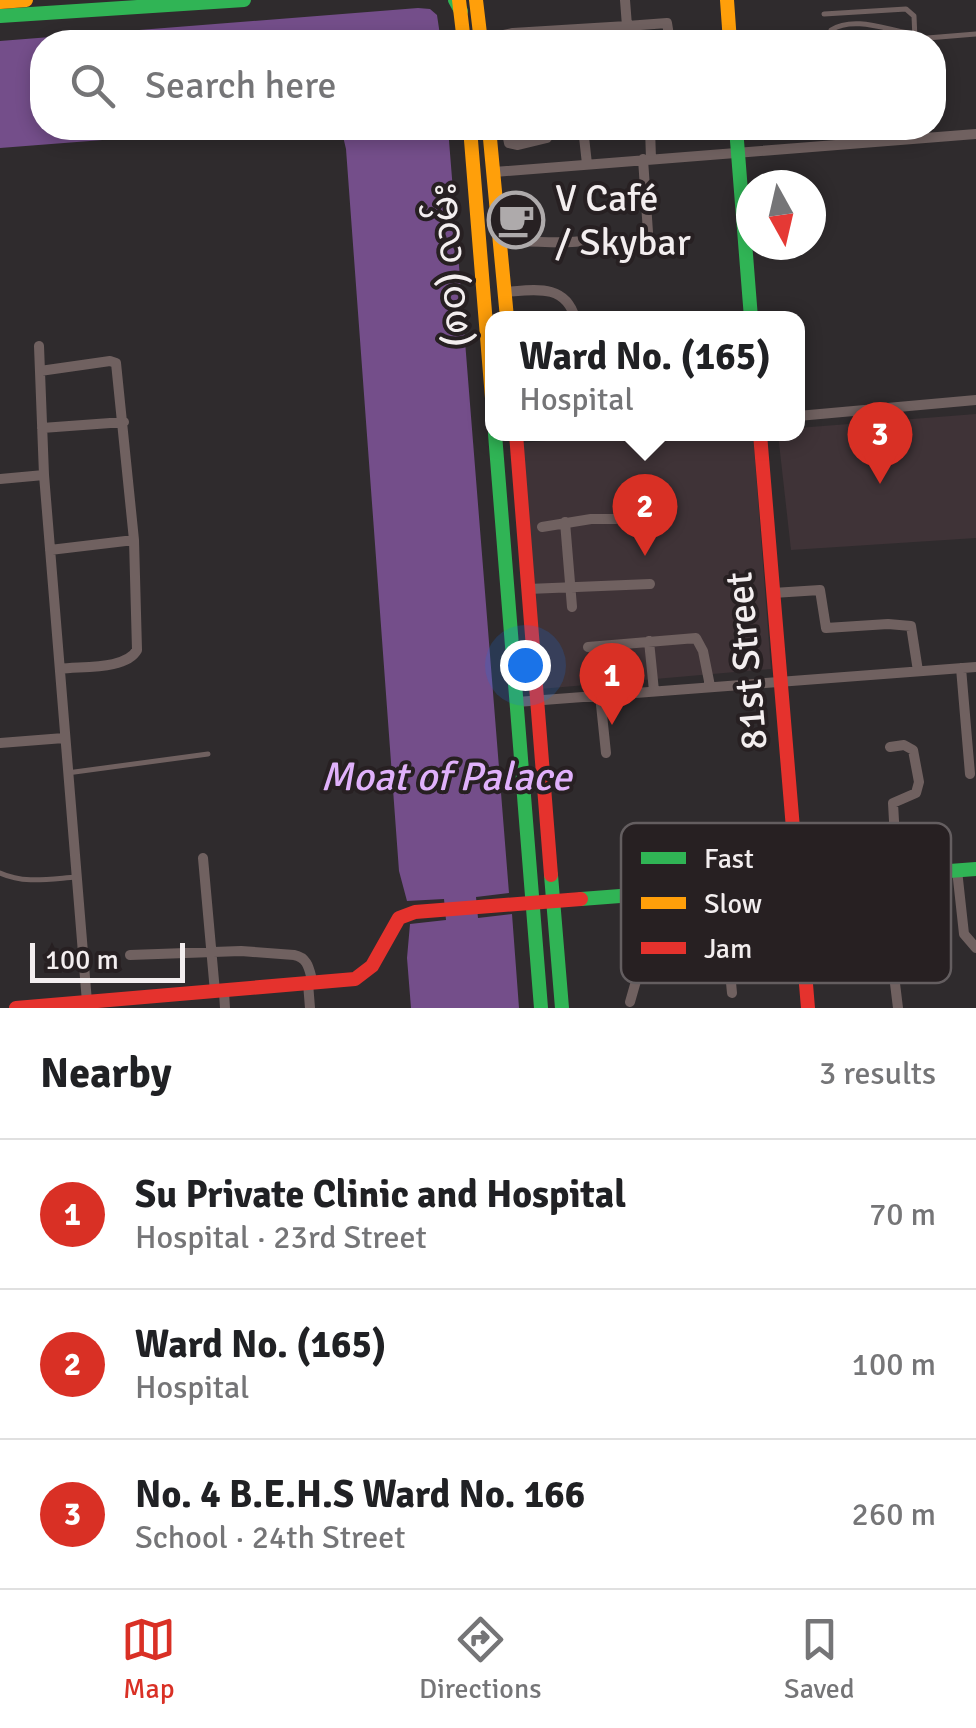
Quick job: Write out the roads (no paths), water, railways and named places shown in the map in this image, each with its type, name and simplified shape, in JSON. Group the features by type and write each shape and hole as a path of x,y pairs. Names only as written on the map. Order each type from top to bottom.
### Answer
{"main road":[{"path":"8,7 26,0"},
{"path":"8,7 244,0"},
{"path":"476,0 480,30"},
{"path":"727,0 729,30"},
{"path":"458,4 462,30"},
{"name":"(၈၀) လမ်း","path":"471,140 485,312"},
{"name":"(၈၀) လမ်း","path":"491,140 506,311"},
{"path":"737,140 750,311"},
{"path":"496,441 542,1008"},
{"path":"517,441 562,1008"},
{"name":"81st Street","path":"761,441 792,823"},
{"path":"951,871 976,869"},
{"path":"16,1008 361,977 372,966 399,918 415,912 621,896"},
{"name":"81st Street","path":"806,983 808,1008"}],"street":[{"path":"625,0 626,26"},
{"path":"605,30 667,23 668,30"},
{"path":"946,137 976,134"},
{"path":"508,140 518,145 539,140"},
{"path":"584,140 587,164"},
{"path":"649,140 649,246"},
{"path":"494,172 905,140"},
{"path":"500,242 529,239 564,244 588,240"},
{"path":"504,292 550,290 568,301 572,311"},
{"path":"39,346 44,475 87,1002"},
{"path":"40,371 114,360 118,368 134,540 138,634 134,656 124,662 60,669"},
{"path":"805,415 976,400"},
{"path":"42,428 124,422"},
{"path":"0,478 44,475"},
{"path":"542,527 616,518"},
{"path":"565,522 572,607"},
{"path":"50,550 134,540"},
{"path":"528,589 650,584"},
{"path":"773,593 820,590 826,628 911,626 918,672"},
{"path":"588,647 696,638 703,650 710,686"},
{"path":"649,641 654,691"},
{"path":"961,668 970,774"},
{"path":"517,702 976,668"},
{"path":"600,695 606,754"},
{"path":"0,743 64,738"},
{"path":"890,747 904,745 913,750 919,782 913,795 893,803 892,823"},
{"path":"203,858 211,952 225,1008"},
{"path":"957,870 964,934 976,948"},
{"path":"130,955 241,951 302,957 310,983 310,1008"},
{"path":"630,1002 635,983"},
{"path":"731,983 732,993"},
{"path":"896,983 898,1008"}],"lane":[{"path":"824,14 906,9 914,16 915,30"},
{"path":"831,30 842,24 897,30"},
{"path":"946,36 976,34"},
{"path":"67,773 208,754"},
{"path":"0,873 14,879 76,877"}],"water":[{"path":"418,8 430,9 437,15 439,30 139,30"},
{"path":"30,39 30,140 103,140 0,148 0,41"},
{"name":"Moat of Palace","path":"344,140 449,140 509,893 476,897 478,918 512,914 519,1008 411,1008 407,958 410,924 446,920 444,899 407,901 399,871"}],"place":[{"name":"V Café / Skybar","path":"516,220"},
{"name":"No. 4 B.E.H.S Ward No. 166","path":"880,484"},
{"name":"Ward No. (165)","path":"645,556"},
{"name":"Su Private Clinic and Hospital","path":"612,725"}]}
